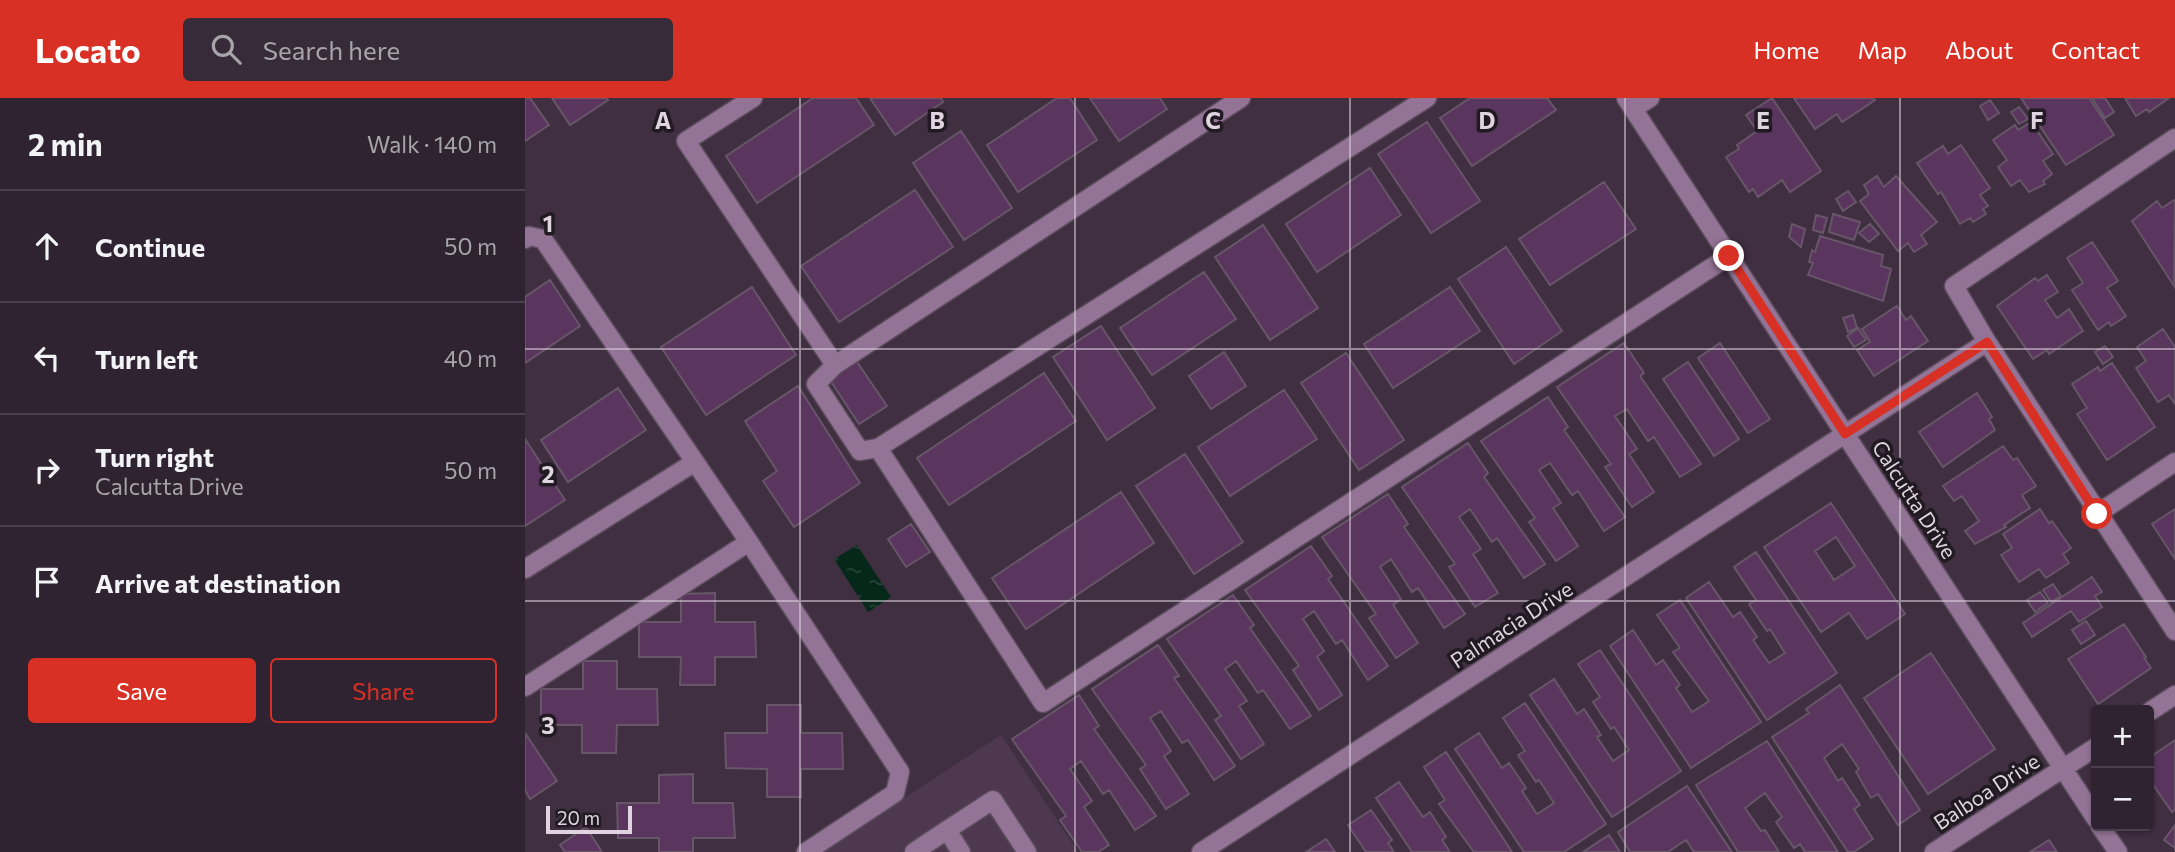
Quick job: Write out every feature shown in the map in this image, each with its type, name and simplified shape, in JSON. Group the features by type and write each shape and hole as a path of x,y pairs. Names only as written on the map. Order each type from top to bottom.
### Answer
{"street":[{"path":"753,98 687,141 835,365"},
{"path":"1241,98 835,365 816,384 860,451 878,448 1427,98"},
{"path":"1630,104 1650,98"},
{"name":"Calcutta Drive","path":"1630,104 2091,811"},
{"path":"2175,138 1954,286 2097,514 2175,631"},
{"path":"525,239 529,236 543,239 749,542 900,772 895,793 806,852"},
{"path":"878,448 1043,703 1729,256"},
{"name":"Palmacia Drive","path":"1201,852 1987,342"},
{"path":"525,569 695,462"},
{"path":"2097,514 2175,462"},
{"path":"525,687 749,542"},
{"path":"2154,709 2175,695"},
{"name":"Balboa Drive","path":"1934,852 2091,750"},
{"path":"914,852 993,800 1027,852"},
{"path":"947,830 961,852"},
{"path":"2104,831 2118,852"}],"shaded area":[{"path":"1001,735 1078,852 821,852"}],"water":[{"path":"857,545 891,597 868,612 834,559"}],"building":[{"path":"525,98 530,98 549,125 525,141"},
{"path":"552,98 606,98 608,100 570,125"},
{"path":"813,98 856,98 874,125 757,203 726,156"},
{"path":"870,98 941,98 943,102 895,135"},
{"path":"1057,98 1070,98 1097,140 1018,192 987,145"},
{"path":"1090,98 1160,98 1167,109 1119,141"},
{"path":"1470,98 1547,98 1556,110 1472,166 1440,118"},
{"path":"1772,98 1821,171 1790,192 1782,180 1758,197 1753,189 1749,192 1726,157 1739,149 1737,145 1757,131 1746,115"},
{"path":"1794,98 1875,100 1842,122 1837,114 1815,129"},
{"path":"2021,98 2089,98 2114,135 2066,165"},
{"path":"2092,98 2105,98 2114,112 2105,118"},
{"path":"2125,98 2169,98 2149,112 2147,109 2136,116"},
{"path":"1990,100 1999,113 1988,120 1980,106"},
{"path":"2019,107 2028,119 2019,124 2011,112"},
{"path":"1427,122 1480,201 1431,233 1378,154"},
{"path":"2031,122 2053,154 2043,161 2052,174 2043,181 2045,184 2029,192 2020,180 2011,186 1998,167 2007,160 1993,140 2015,125 2018,130"},
{"path":"961,131 1012,208 964,240 913,163"},
{"path":"1961,145 1990,188 1980,195 1988,206 1983,209 1986,214 1973,222 1970,218 1960,224 1941,192 1938,194 1917,163 1943,146 1948,154"},
{"path":"1370,168 1401,215 1317,272 1286,224"},
{"path":"1877,176 1884,187 1896,176 1937,222 1921,235 1927,244 1914,252 1908,243 1898,251 1860,201 1869,194 1864,185"},
{"path":"1604,182 1636,229 1550,285 1519,239"},
{"path":"915,190 953,247 839,322 801,266"},
{"path":"1848,191 1856,202 1843,211 1836,199"},
{"path":"2174,200 2174,286 2132,221 2157,201 2162,208"},
{"path":"1833,214 1860,222 1854,240 1829,232"},
{"path":"1816,215 1827,218 1823,233 1813,230"},
{"path":"1792,224 1805,229 1801,247 1789,237"},
{"path":"1870,224 1879,234 1869,242 1859,233"},
{"path":"1263,225 1318,308 1270,340 1215,257"},
{"path":"1820,236 1883,255 1881,266 1891,269 1883,301 1808,275 1813,263 1809,262 1812,250 1815,252"},
{"path":"2092,242 2118,281 2107,288 2126,316 2111,326 2109,322 2098,330 2072,290 2083,283 2067,258"},
{"path":"1506,247 1562,331 1514,364 1458,279"},
{"path":"1204,272 1236,319 1152,375 1120,328"},
{"path":"2047,275 2058,292 2045,300 2057,318 2069,309 2083,331 2049,354 2047,350 2033,359 1997,306 2035,278 2038,281"},
{"path":"550,280 580,326 525,363 525,297"},
{"path":"752,287 796,355 706,415 661,347"},
{"path":"1450,287 1480,331 1393,388 1364,344"},
{"path":"1897,306 1906,320 1911,316 1928,341 1874,376 1857,350 1870,342 1862,329"},
{"path":"1853,315 1857,328 1848,332 1843,318"},
{"path":"1101,326 1155,408 1107,440 1053,357"},
{"path":"1858,328 1866,340 1854,347 1847,336"},
{"path":"2163,329 2175,347 2175,404 2169,395 2158,402 2136,368 2146,361 2137,347"},
{"path":"1624,343 1644,373 1640,376 1701,464 1680,477 1654,437 1648,441 1627,409 1615,416 1637,449 1629,454 1654,492 1632,507 1605,467 1611,464 1557,387"},
{"path":"1720,343 1770,419 1748,433 1698,358"},
{"path":"2105,346 2113,357 2103,364 2095,352"},
{"path":"1224,352 1246,386 1211,409 1189,376"},
{"path":"1346,353 1404,440 1359,470 1301,383"},
{"path":"855,359 887,406 859,424 828,377"},
{"path":"1688,362 1739,439 1714,456 1663,379"},
{"path":"2112,363 2155,427 2107,460 2077,414 2087,408 2072,384 2098,367 2100,371"},
{"path":"1044,373 1076,421 949,505 917,458"},
{"path":"798,386 860,483 794,527 763,481 777,471 745,421"},
{"path":"618,388 646,430 568,482 541,440"},
{"path":"1284,390 1317,439 1230,496 1198,447"},
{"path":"1977,393 1992,417 1989,419 1995,430 1943,467 1919,432"},
{"path":"1548,397 1568,427 1564,430 1625,517 1604,531 1578,491 1572,495 1550,463 1539,470 1561,503 1553,508 1578,546 1556,561 1529,522 1535,518 1481,441"},
{"path":"525,439 565,500 525,526"},
{"path":"1468,443 1488,473 1484,477 1545,564 1524,578 1497,538 1492,542 1470,509 1459,517 1481,549 1473,554 1498,593 1475,607 1449,567 1455,564 1402,487"},
{"path":"2003,446 2013,460 2017,458 2036,486 2022,495 2030,508 2004,525 2006,527 1975,544 1965,531 1979,521 1962,496 1954,501 1943,486"},
{"path":"1185,454 1243,542 1194,574 1136,486"},
{"path":"1121,492 1154,543 1026,629 992,578"},
{"path":"1388,494 1408,524 1404,527 1465,614 1444,628 1418,588 1412,592 1391,559 1380,567 1401,599 1393,605 1418,643 1396,658 1369,618 1376,614 1322,537"},
{"path":"1831,503 1905,614 1867,639 1849,613 1821,632 1764,547","holes":["1836,537 1855,566 1834,580 1815,551"]},
{"path":"2040,509 2071,548 2063,554 2069,563 2046,578 2039,569 2019,582 2001,555 2012,548 2003,534"},
{"path":"2175,509 2175,559 2152,524"},
{"path":"911,524 930,552 906,567 888,539"},
{"path":"1311,546 1332,576 1328,579 1388,666 1368,680 1342,640 1336,644 1314,611 1303,619 1324,651 1317,657 1342,695 1319,710 1293,670 1299,666 1245,590"},
{"path":"1756,552 1837,673 1767,720 1686,598 1709,582 1733,617 1740,612 1757,637 1753,640 1769,663 1785,653 1770,629 1767,631 1749,604 1756,600 1734,567"},
{"path":"2092,577 2102,592 2095,596 2102,607 2079,622 2071,611 2032,637 2023,623"},
{"path":"2053,584 2061,596 2051,602 2043,590"},
{"path":"2040,592 2048,603 2035,612 2027,600"},
{"path":"715,593 715,622 755,622 756,657 715,657 715,685 680,685 681,657 639,657 639,622 681,622 681,594"},
{"path":"1233,595 1254,625 1250,628 1311,716 1290,729 1263,690 1258,693 1236,661 1225,669 1247,701 1239,706 1264,744 1241,759 1215,720 1221,716 1167,639"},
{"path":"1680,600 1761,722 1691,768 1610,646 1633,630 1656,665 1663,660 1680,685 1676,688 1692,712 1709,701 1673,652 1680,648 1657,615"},
{"path":"2086,621 2095,635 2081,644 2072,630"},
{"path":"2124,624 2151,668 2098,704 2068,659"},
{"path":"1158,645 1179,676 1174,678 1235,766 1214,780 1188,740 1182,743 1161,711 1150,718 1171,751 1164,756 1189,794 1166,809 1140,769 1146,765 1092,689"},
{"path":"1600,650 1681,771 1612,817 1530,695 1554,679 1577,714 1584,709 1601,735 1597,737 1613,761 1629,750 1593,702 1600,697 1578,664"},
{"path":"1931,653 1995,749 1928,794 1864,698"},
{"path":"583,661 617,661 617,689 657,689 658,725 617,725 616,753 582,753 582,725 541,725 541,689 583,689"},
{"path":"1840,685 1920,810 1898,825 1878,794 1871,798 1856,772 1859,769 1842,744 1824,758 1838,781 1842,778 1860,805 1854,809 1873,839 1854,852 1848,852 1772,737 1809,713 1806,709"},
{"path":"1079,695 1099,726 1094,729 1156,816 1135,830 1109,790 1103,794 1081,761 1070,769 1092,801 1084,807 1109,845 1098,852 1082,852 1060,820 1066,816 1012,739"},
{"path":"1525,703 1606,824 1564,852 1524,852 1455,749 1479,733 1502,768 1509,763 1526,788 1522,791 1537,814 1554,803 1518,755 1525,751 1503,718"},
{"path":"767,705 801,705 801,733 842,733 843,769 801,769 801,797 767,797 767,769 726,768 725,733 767,733"},
{"path":"525,733 557,781 530,799 525,790"},
{"path":"2175,740 2175,810 2172,812 2154,786 2154,755"},
{"path":"1767,741 1838,852 1805,852 1800,844 1794,848 1776,822 1782,817 1765,793 1745,808 1761,831 1765,830 1779,852 1738,852 1696,785"},
{"path":"1446,752 1512,852 1474,852 1439,804 1445,800 1424,767"},
{"path":"693,774 693,803 733,803 735,838 693,838 693,852 659,852 659,838 618,838 617,803 659,803 659,775"},
{"path":"1399,782 1423,817 1430,812 1446,837 1442,840 1450,852 1412,852 1376,798"},
{"path":"1687,786 1732,852 1694,852 1686,840 1668,852 1630,852 1618,832"},
{"path":"1371,810 1392,840 1388,843 1394,852 1366,852 1348,825"},
{"path":"2175,825 2175,848 2164,840"},
{"path":"586,827 602,852 565,852 560,845"},
{"path":"1609,835 1620,852 1583,852"},
{"path":"1326,839 1335,852 1306,852"},
{"path":"2049,840 2057,852 2030,852"}],"route":[{"path":"1729,256 1845,434 1987,342 2097,514"}]}
